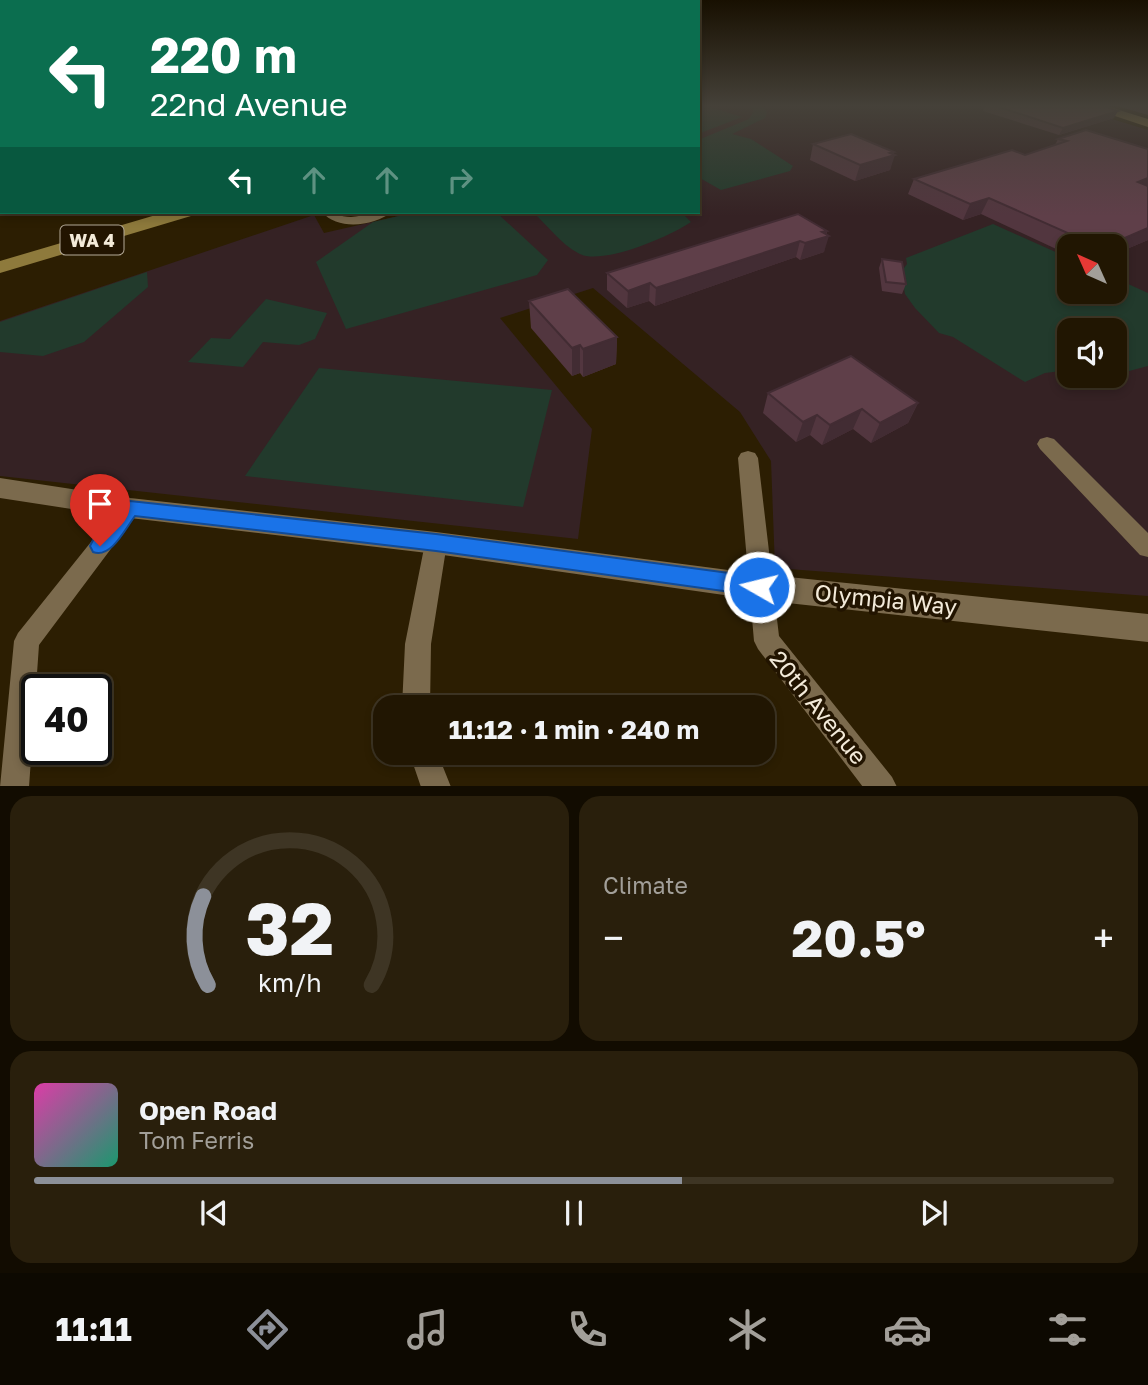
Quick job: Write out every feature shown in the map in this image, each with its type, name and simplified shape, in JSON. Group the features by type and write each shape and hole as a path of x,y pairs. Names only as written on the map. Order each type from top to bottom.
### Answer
{"main road":[{"name":"WA 4","path":"0,267 178,214"}],"street":[{"path":"330,214 342,222 377,214"},
{"path":"1047,444 1148,548"},
{"name":"20th Avenue","path":"748,458 759,587 767,641 882,786"},
{"name":"Olympia Way","path":"0,488 130,508 436,543 759,587 1148,628"},
{"path":"15,786 27,641 130,508"},
{"path":"416,695 418,644 436,543"},
{"path":"428,765 436,786"}],"shaded area":[{"path":"700,142 1148,142 1148,596 775,568 771,461 740,412 593,288 500,318 592,429 578,539 0,476 0,321 314,215 324,233 407,214 700,214"}],"green space":[{"path":"700,142 755,142 793,166 790,171 721,190 700,178"},
{"path":"407,214 498,214 548,260 537,275 346,329 316,262 373,222"},
{"path":"535,214 683,214 691,222 668,235 635,248 602,256 578,253 566,245"},
{"path":"993,224 1057,253 1057,304 1127,304 1127,283 1148,293 1148,366 1127,372 1127,318 1057,318 1057,372 1045,373 1025,382 953,337 939,333 915,308 905,294 901,272 907,264 906,258"},
{"path":"147,272 148,287 84,342 43,356 0,352 0,322"},
{"path":"266,299 327,313 315,339 299,345 263,342 243,367 188,362 211,338 230,339"},
{"path":"319,368 552,390 523,507 245,476"}],"building":[{"path":"869,142 894,152 890,153 895,155 860,165 813,144"},
{"path":"1065,142 1124,142 1148,149 1148,178 1138,182 1148,186 1148,228 1127,237 1127,234 1070,234 989,198 970,204 914,179 1012,150 1025,155"},
{"path":"798,214 827,231 822,232 829,236 805,243 800,241 656,288 650,283 628,291 607,273"},
{"path":"882,259 902,262 906,284 886,282"},
{"path":"568,289 617,337 583,349 580,345 572,348 529,301"},
{"path":"851,356 918,403 880,423 862,409 830,425 817,415 803,422 768,393"}],"route":[{"path":"100,546 130,508 612,565 759,587"}]}
